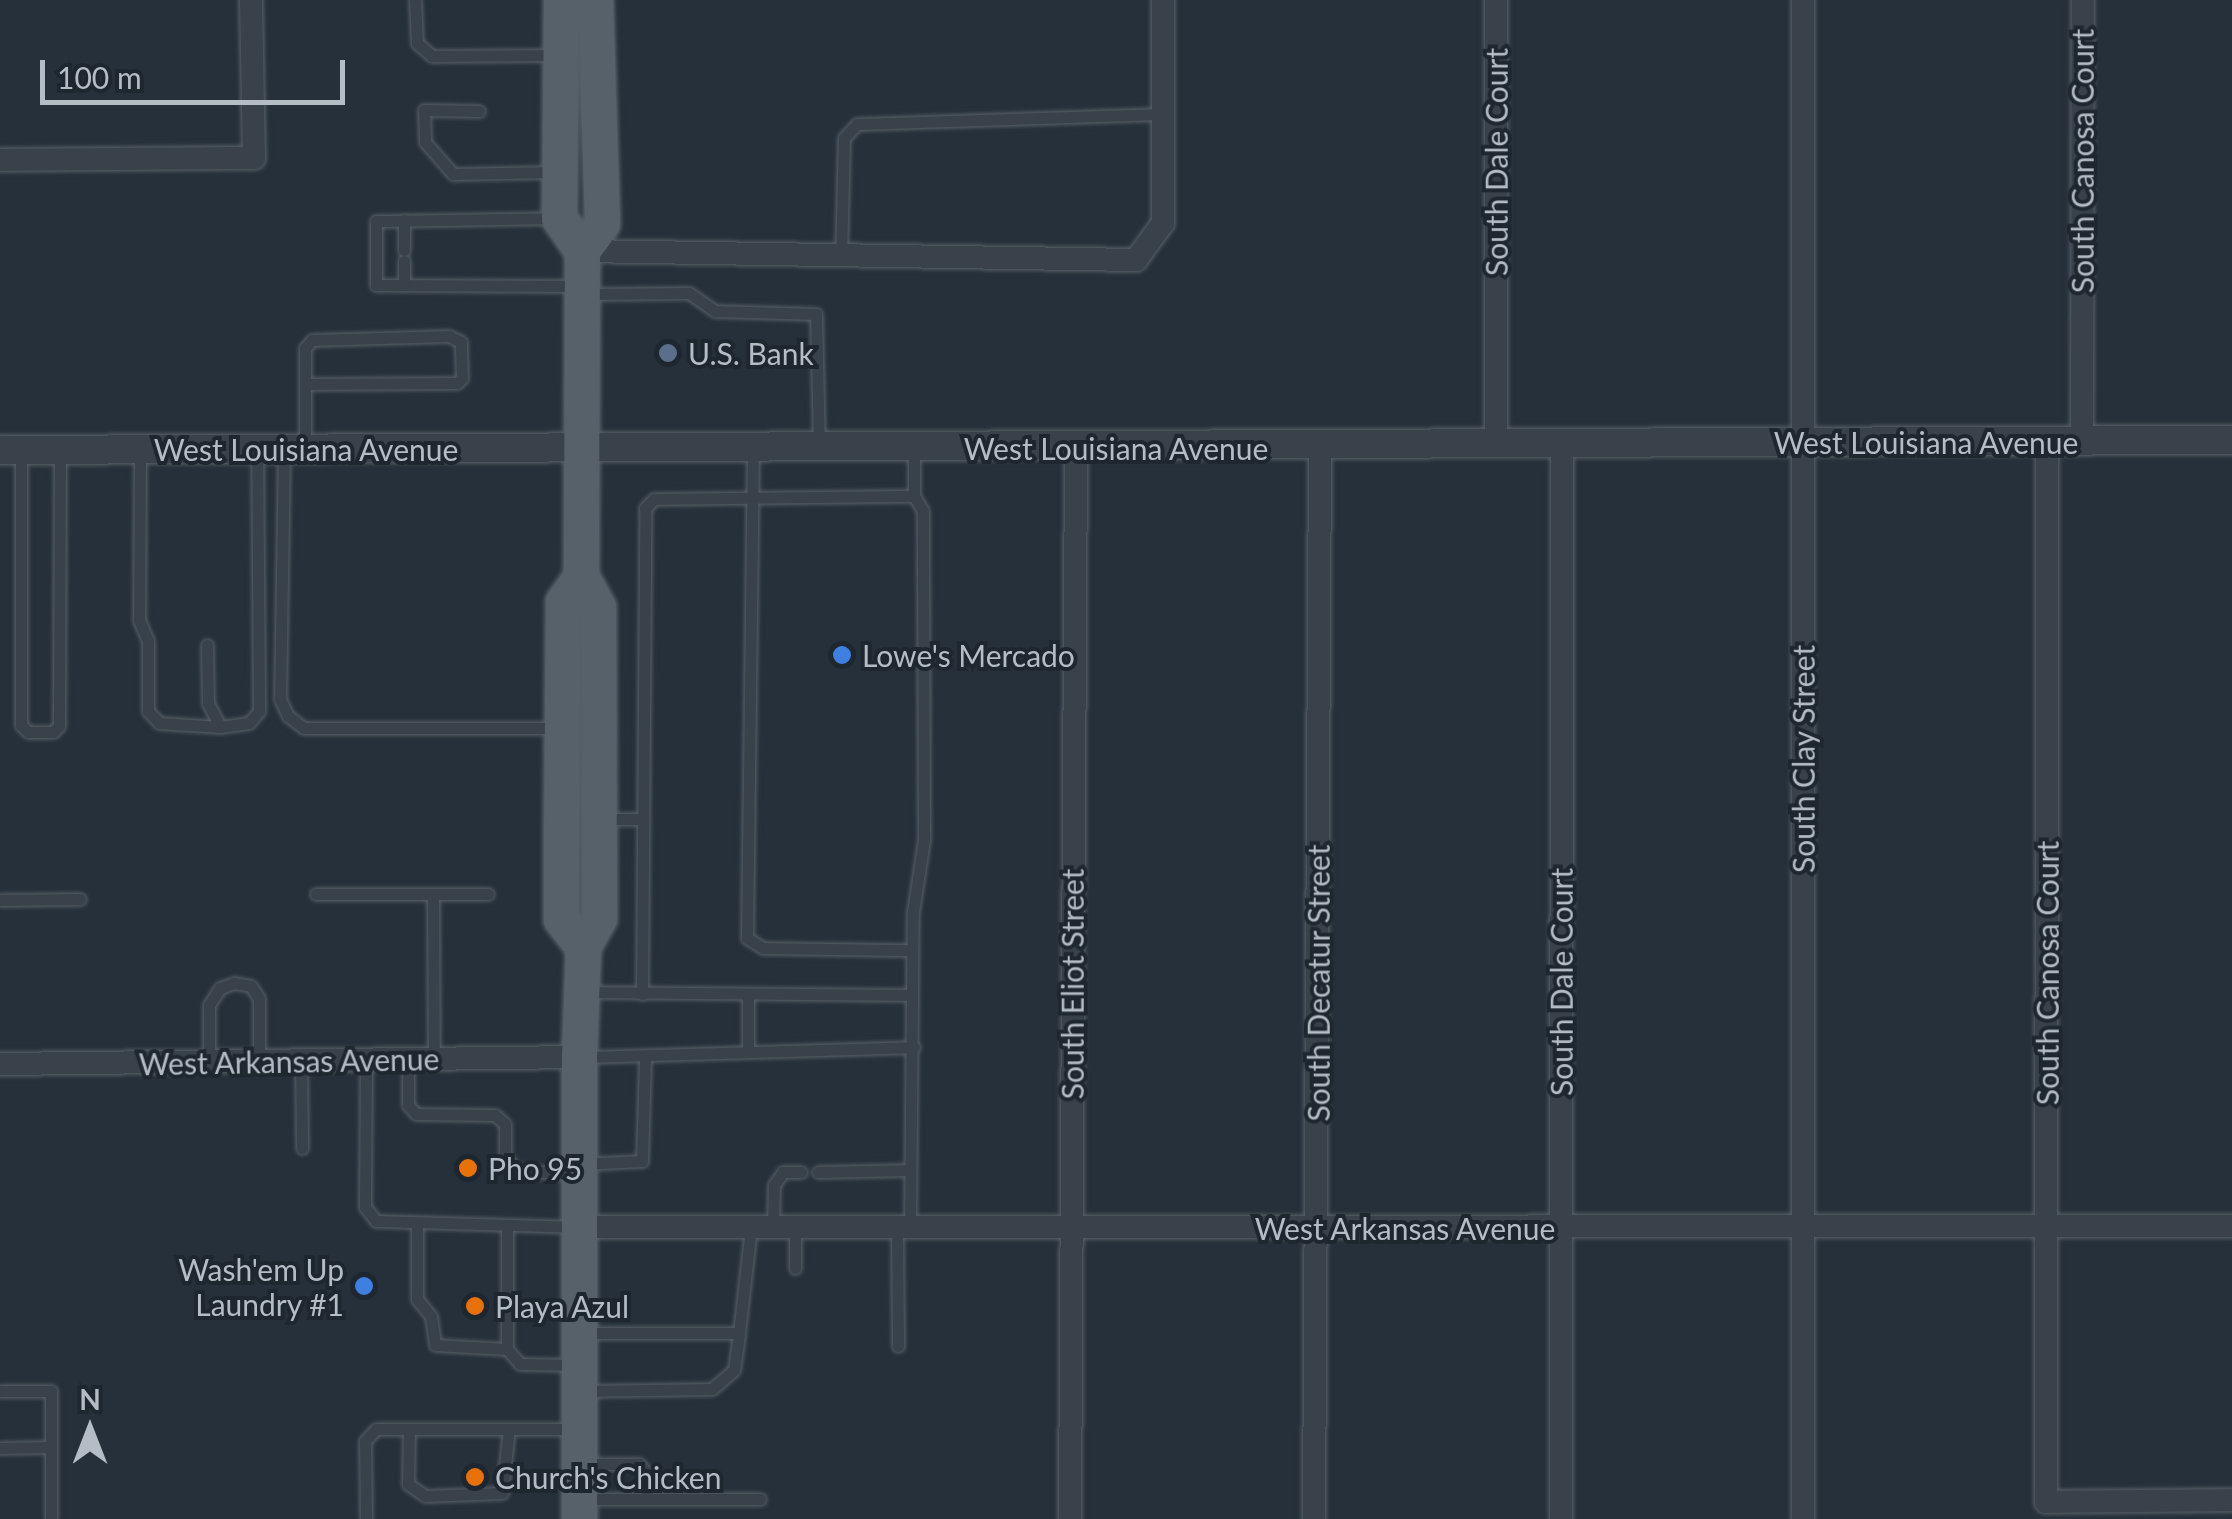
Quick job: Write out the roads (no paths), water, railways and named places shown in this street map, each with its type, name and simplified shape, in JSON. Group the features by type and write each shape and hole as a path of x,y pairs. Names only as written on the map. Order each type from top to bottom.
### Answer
{"main road":[{"path":"561,0 559,218 582,251 581,576 598,607 600,918 583,947 579,1057 579,1494"},
{"path":"582,251 602,223 595,0"},
{"path":"581,576 563,602 562,920 583,947"}],"street":[{"path":"0,160 254,158 251,0"},
{"path":"582,251 770,252 842,259 1136,260 1164,224 1163,0"},
{"name":"South Dale Court","path":"1496,0 1496,444"},
{"name":"South Clay Street","path":"1802,0 1803,1519"},
{"name":"South Canosa Court","path":"2082,442 2083,0"},
{"name":"West Louisiana Avenue","path":"11,450 2047,444 2232,440"},
{"name":"South Canosa Court","path":"2047,444 2046,1502 2232,1500"},
{"name":"South Dale Court","path":"1561,1519 1562,446"},
{"name":"South Decatur Street","path":"1314,1519 1320,447"},
{"name":"South Eliot Street","path":"1070,1519 1076,448"},
{"name":"West Arkansas Avenue","path":"0,1064 579,1057"},
{"name":"West Arkansas Avenue","path":"578,1227 2232,1226"}],"lane":[{"path":"415,0 416,43 432,56 560,55"},
{"path":"479,111 424,110 424,142 453,174 560,172"},
{"path":"842,259 844,138 857,124 1164,114"},
{"path":"559,218 376,221 376,285 689,292 715,311 816,314 819,448"},
{"path":"404,220 404,285"},
{"path":"140,449 140,620 148,642 148,712 159,723 220,727 249,723 259,711 282,449 305,384 305,348 323,336 449,336 461,342 462,378 456,383 305,384"},
{"path":"753,448 747,938 764,948 912,950"},
{"path":"898,1346 903,1228 910,1170 912,950 924,840 923,511 914,496 914,448"},
{"path":"282,449 280,699 288,716 304,728 562,728"},
{"path":"11,450 22,725 28,732 53,732 60,726 60,450"},
{"path":"642,994 643,514 654,500 914,496"},
{"path":"207,645 208,703 220,727"},
{"path":"598,820 642,819"},
{"path":"316,894 488,894"},
{"path":"433,894 434,1059"},
{"path":"0,900 80,899"},
{"path":"209,1062 209,1005 220,988 234,983 251,986 259,999 259,1061"},
{"path":"582,992 912,995"},
{"path":"748,994 748,1049"},
{"path":"579,1057 914,1047"},
{"path":"408,1060 408,1105 416,1114 495,1115 505,1124 506,1155 514,1170 578,1169 642,1160 646,1056"},
{"path":"302,1060 302,1148"},
{"path":"366,1060 365,1207 376,1222 578,1227"},
{"path":"818,1172 910,1170"},
{"path":"578,1363 712,1390 734,1370 738,1333 773,1228 774,1185 783,1172 801,1172"},
{"path":"417,1224 416,1299 432,1316 435,1346 507,1350"},
{"path":"507,1224 507,1350 520,1364 578,1363 738,1333"},
{"path":"773,1228 795,1268"},
{"path":"0,1391 51,1391 51,1519"},
{"path":"366,1519 365,1441 376,1429 578,1429"},
{"path":"409,1429 408,1484 426,1496 502,1494 509,1429"},
{"path":"0,1448 51,1447"},
{"path":"579,1494 639,1464 646,1472 647,1499"},
{"path":"579,1494 647,1499 760,1499"}],"place":[{"name":"U.S. Bank","path":"668,353"},
{"name":"Lowe's Mercado","path":"842,655"},
{"name":"Pho 95","path":"468,1168"},
{"name":"Wash'em Up Laundry #1","path":"364,1286"},
{"name":"Playa Azul","path":"475,1306"},
{"name":"Church's Chicken","path":"475,1477"}]}
